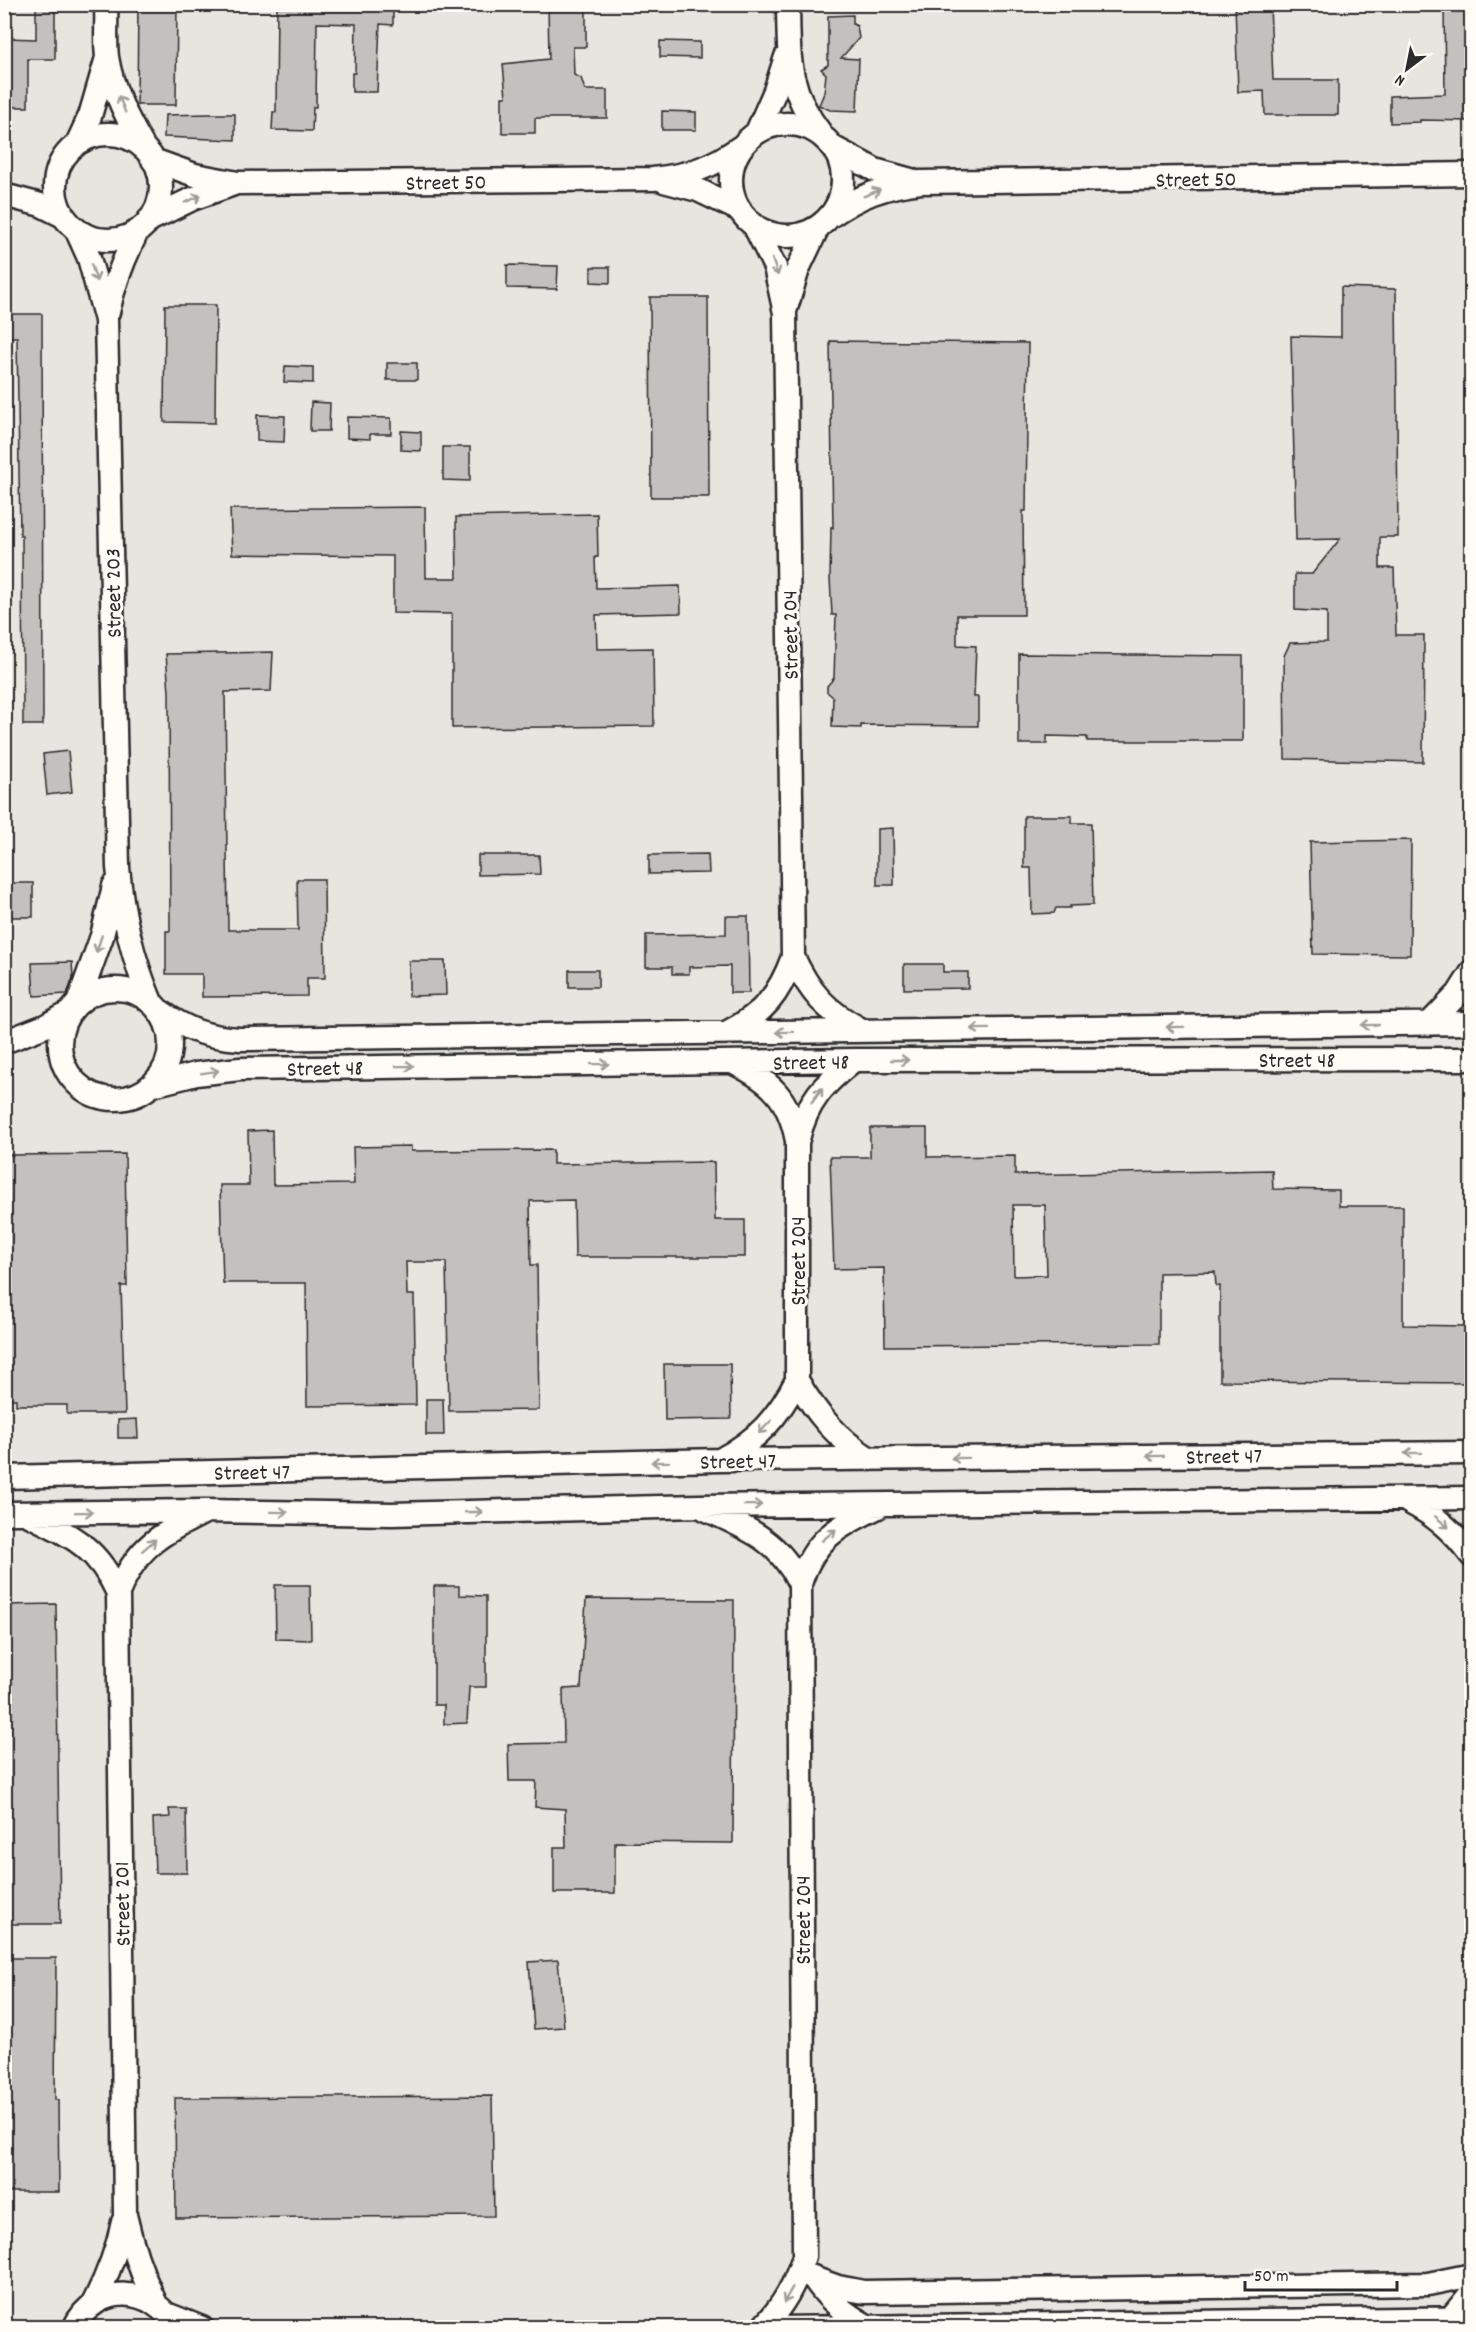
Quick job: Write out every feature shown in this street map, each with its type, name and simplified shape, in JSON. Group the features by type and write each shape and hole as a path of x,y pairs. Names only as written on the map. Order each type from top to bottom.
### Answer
{"street":[{"path":"4,195 41,205 90,237 106,240 122,238 143,226 157,206 161,190 159,175 115,89 107,56 106,4"},
{"path":"788,4 790,71 796,94 807,115 842,165 843,184 839,203 823,223 796,235 774,234 747,218 733,195 731,177 734,161 776,91 788,47"},
{"path":"77,144 93,106 107,56"},
{"path":"749,139 772,125 789,123 806,127 827,141"},
{"path":"70,223 58,204 55,191 56,177 67,153 77,144 90,137 104,134 118,135 132,140 149,154"},
{"name":"Street 50","path":"149,154 195,174 238,183 653,179 700,170 722,160 749,139"},
{"name":"Street 50","path":"827,141 876,170 921,182"},
{"name":"Street 50","path":"823,223 849,203 871,192 896,184 921,182 1472,174"},
{"name":"Street 50","path":"653,179 698,190 747,218"},
{"name":"Street 50","path":"143,226 192,199 238,183"},
{"name":"Street 204","path":"726,1032 750,1021 770,1003 784,981 793,957 784,312 775,267 747,218"},
{"name":"Street 203","path":"70,223 89,258 106,320"},
{"name":"Street 204","path":"784,312 798,269 823,223"},
{"name":"Street 203","path":"143,226 123,260 112,289 106,320 118,867 127,936 138,969 155,1006"},
{"name":"Street 203","path":"74,1008 102,936 118,867"},
{"name":"Street 204","path":"793,957 804,981 820,1002 841,1019 865,1031"},
{"path":"1429,1024 1458,994 1472,972"},
{"path":"4,1042 37,1030 95,993 114,988 140,994 155,1006 167,1023 171,1036 171,1050 162,1075 153,1085 130,1098 117,1100 104,1099 79,1087 67,1071 60,1052 63,1025 74,1008"},
{"name":"Street 48","path":"155,1006 178,1023 197,1033 219,1038 240,1039 1472,1023"},
{"name":"Street 48","path":"153,1085 196,1074 240,1069 854,1060 1472,1059"},
{"name":"Street 204","path":"797,1141 810,1104 822,1088 854,1060"},
{"name":"Street 204","path":"720,1460 744,1446 766,1428 784,1406 797,1380 797,1141 793,1120 784,1101 762,1078 733,1062"},
{"path":"797,1380 820,1418 852,1448 870,1459"},
{"name":"Street 47","path":"4,1477 720,1460 1472,1453"},
{"name":"Street 47","path":"14,1513 206,1511 392,1514 698,1506 1472,1498"},
{"path":"1403,1499 1431,1513 1454,1533 1472,1556"},
{"name":"Street 204","path":"762,2328 777,2313 789,2295 804,2256 800,1584 812,1553 822,1540 835,1530 885,1504"},
{"name":"Street 204","path":"698,1506 762,1536 778,1549 791,1565 800,1584"},
{"name":"Street 201","path":"167,2316 138,2266 131,2246 125,2215 118,1593 125,1575 150,1543 206,1511"},
{"name":"Street 201","path":"14,1513 67,1534 84,1545 98,1558 110,1575 118,1593"},
{"name":"Street 201","path":"70,2325 93,2304 108,2276 125,2215"},
{"name":"Street 204","path":"804,2256 813,2278 834,2303 846,2314 867,2326"},
{"path":"813,2278 838,2287 864,2292 1428,2284 1472,2275"},
{"path":"778,2328 1461,2318 1472,2292"},
{"path":"93,2304 105,2298 125,2295 144,2298 167,2316 202,2328"}],"shaded area":[{"path":"5,5 1471,5 1471,2327 5,2327"}],"building":[{"path":"36,4 55,4 55,59 28,59 28,107 4,107 4,38 36,39"},
{"path":"138,4 177,4 176,105 137,105"},
{"path":"277,4 393,4 393,25 380,24 377,92 352,92 352,73 355,73 356,24 317,23 316,107 313,107 312,131 272,130 273,112 276,112"},
{"path":"548,4 586,4 586,47 573,47 574,75 581,78 585,90 607,90 607,118 535,118 535,133 502,133 502,97 506,97 503,64 549,59"},
{"path":"1235,4 1270,4 1273,80 1338,80 1338,115 1265,115 1264,91 1238,92"},
{"path":"1444,4 1472,4 1472,121 1420,120 1420,122 1390,123 1390,96 1445,94"},
{"path":"853,15 853,24 857,26 859,38 841,58 859,59 857,111 830,110 819,105 824,93 826,74 821,69 828,65 828,16"},
{"path":"660,41 700,42 700,58 660,57"},
{"path":"662,111 696,112 696,130 662,130"},
{"path":"235,114 235,140 164,137 165,115"},
{"path":"507,265 558,266 557,289 507,288"},
{"path":"591,267 610,267 610,283 591,282"},
{"path":"1341,287 1396,289 1398,537 1380,537 1380,568 1394,568 1396,635 1424,635 1423,762 1285,759 1284,656 1290,643 1327,642 1327,612 1295,610 1295,574 1312,574 1340,539 1296,540 1291,336 1341,337"},
{"path":"650,297 708,297 709,497 651,497"},
{"path":"165,305 216,305 215,423 164,422"},
{"path":"4,314 42,314 43,725 23,725 22,535 20,535 17,337 4,337"},
{"path":"830,341 1028,343 1026,511 1023,511 1024,615 957,615 957,645 976,646 974,697 978,697 978,726 861,725 861,728 832,727 833,697 827,692 827,686 834,678 836,615 832,615 830,578 831,527 833,528"},
{"path":"387,363 417,363 417,380 387,380"},
{"path":"285,366 313,367 313,383 284,382"},
{"path":"311,402 330,403 329,431 310,431"},
{"path":"257,415 285,416 284,442 257,441"},
{"path":"347,417 391,418 391,434 370,434 370,439 347,438"},
{"path":"401,431 421,432 421,451 401,450"},
{"path":"443,447 470,447 470,481 443,480"},
{"path":"425,507 426,578 457,578 456,517 597,514 596,588 680,586 681,613 596,615 597,649 653,648 654,726 452,728 452,614 393,613 393,556 232,554 230,509"},
{"path":"273,652 271,691 225,692 228,930 298,930 297,879 324,879 325,978 307,978 307,996 202,997 202,974 166,974 166,931 170,931 169,692 166,654"},
{"path":"1019,654 1243,656 1243,741 1087,741 1087,737 1047,736 1047,744 1019,744"},
{"path":"68,751 72,792 47,795 43,754"},
{"path":"1024,816 1072,816 1072,823 1091,823 1093,905 1056,908 1054,913 1032,914 1031,868 1024,868"},
{"path":"893,828 894,885 877,885 877,829"},
{"path":"1411,840 1410,955 1313,954 1310,842"},
{"path":"708,854 709,873 649,874 649,855"},
{"path":"478,855 539,855 540,874 478,875"},
{"path":"4,883 33,883 33,917 4,917"},
{"path":"726,916 748,916 749,993 730,993 730,966 689,967 689,974 672,974 672,967 646,967 646,935 726,934"},
{"path":"409,961 445,961 446,995 409,996"},
{"path":"72,962 73,978 67,994 34,996 32,963"},
{"path":"904,964 943,964 943,972 968,972 968,988 904,989"},
{"path":"569,970 598,970 598,987 569,987"},
{"path":"870,1128 927,1128 927,1157 1015,1156 1015,1175 1272,1170 1273,1189 1339,1190 1339,1206 1403,1206 1403,1325 1465,1326 1464,1339 1472,1339 1472,1383 1220,1381 1220,1286 1216,1286 1215,1272 1159,1273 1159,1344 885,1346 884,1268 834,1269 830,1157 870,1157","holes":["1013,1205 1045,1205 1047,1275 1014,1276"]},
{"path":"272,1130 273,1185 354,1184 353,1147 411,1146 411,1151 553,1150 553,1164 714,1162 715,1220 745,1220 745,1257 575,1257 574,1200 530,1201 531,1265 537,1265 539,1410 449,1411 446,1262 406,1262 407,1295 414,1295 416,1405 307,1406 306,1283 223,1283 220,1185 249,1185 248,1131"},
{"path":"125,1154 127,1286 121,1286 125,1414 67,1414 67,1405 16,1405 16,1399 4,1399 4,1155"},
{"path":"664,1364 730,1364 731,1419 665,1420"},
{"path":"426,1399 443,1399 444,1435 426,1435"},
{"path":"137,1419 138,1438 118,1438 118,1420"},
{"path":"275,1585 310,1585 311,1640 276,1639"},
{"path":"434,1586 459,1586 459,1595 486,1596 486,1687 469,1687 467,1723 444,1724 444,1705 434,1705"},
{"path":"586,1599 734,1600 733,1843 615,1842 615,1893 554,1893 554,1847 566,1847 565,1809 535,1807 536,1781 509,1781 508,1744 564,1743 563,1689 581,1688"},
{"path":"56,1604 60,1924 4,1924 4,1605"},
{"path":"169,1809 186,1809 187,1873 155,1873 153,1818 170,1817"},
{"path":"4,1958 56,1958 55,2100 58,2100 59,2192 4,2192"},
{"path":"558,1960 564,2027 534,2029 529,1962"},
{"path":"492,2096 494,2216 176,2218 175,2098"}]}
